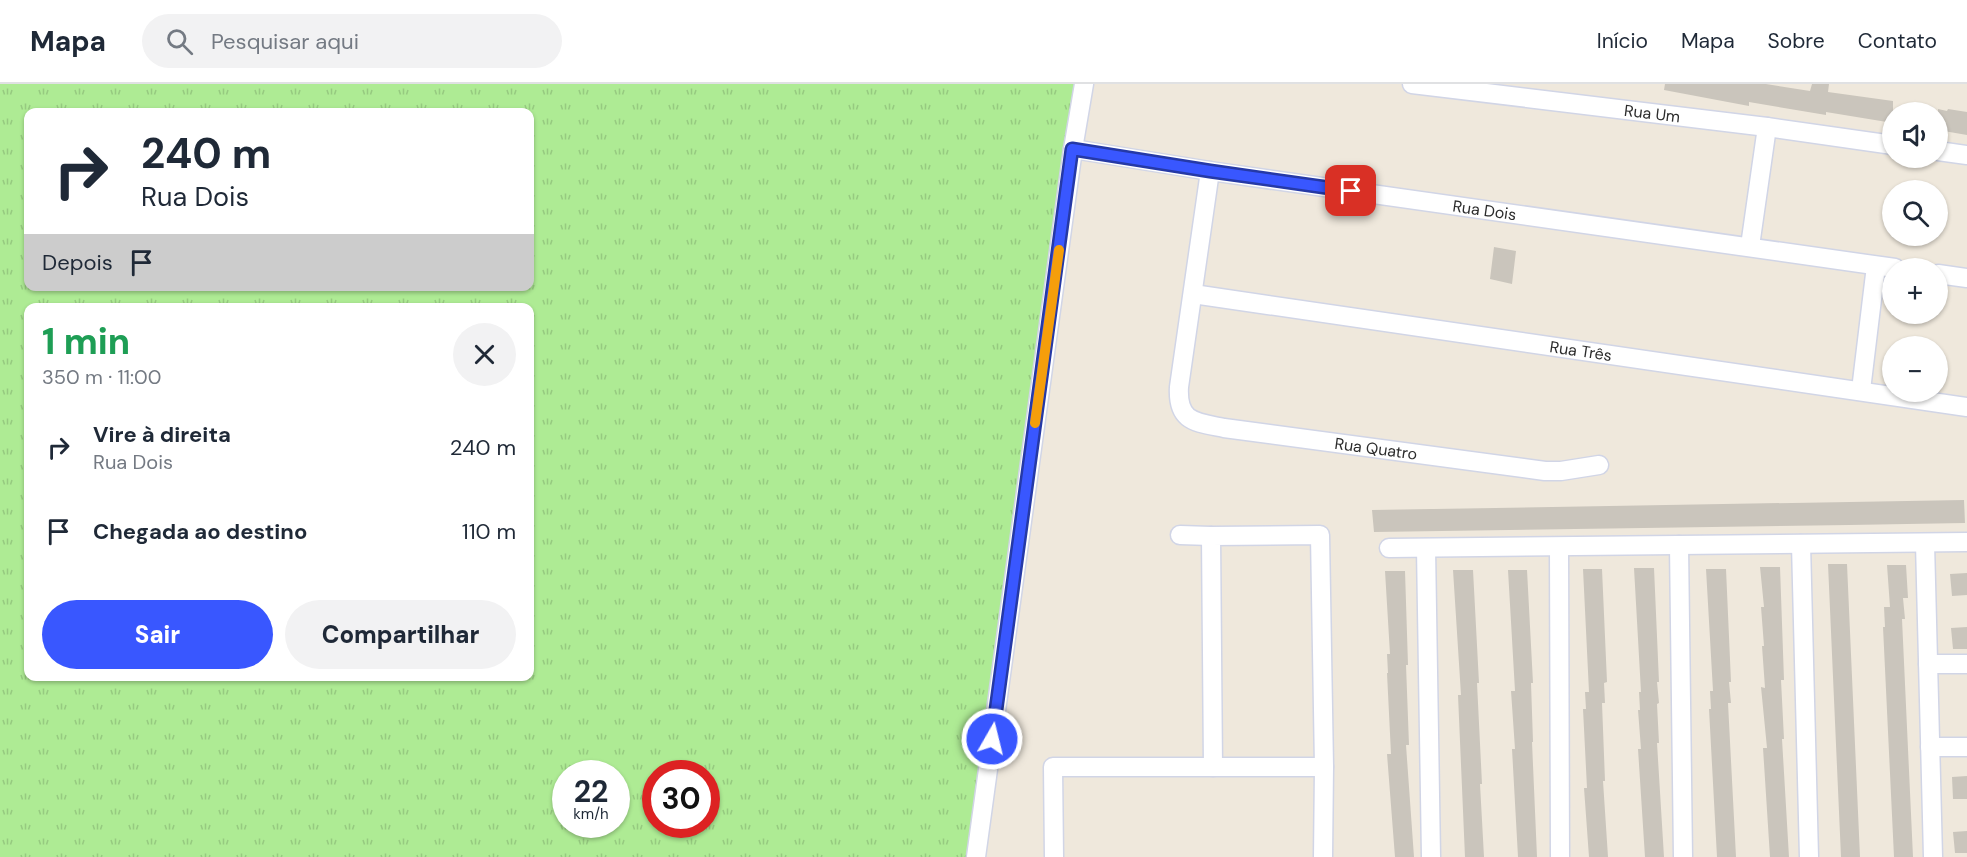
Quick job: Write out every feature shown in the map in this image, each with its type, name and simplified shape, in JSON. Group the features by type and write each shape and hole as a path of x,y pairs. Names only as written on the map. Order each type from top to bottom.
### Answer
{"street":[{"path":"976,857 1072,149 1084,84"},
{"name":"Rua Um","path":"1412,84 1767,127 1882,143"},
{"path":"1750,246 1767,127"},
{"name":"Rua Dois","path":"1072,149 1210,171 1750,246 1882,267"},
{"path":"1948,152 1967,155"},
{"path":"1192,294 1210,171"},
{"path":"1861,390 1876,266"},
{"path":"1948,276 1967,279"},
{"name":"Rua Quatro","path":"1192,294 1179,387 1180,411 1191,419 1216,426 1545,471 1599,465"},
{"name":"Rua Três","path":"1192,294 1967,407"},
{"path":"1180,535 1320,535 1324,767 1323,857"},
{"path":"1211,536 1213,767"},
{"path":"1389,548 1967,542"},
{"path":"1925,543 1933,857"},
{"path":"1801,544 1809,857"},
{"path":"1679,545 1683,857"},
{"path":"1559,547 1560,857"},
{"path":"1425,548 1431,857"},
{"path":"1928,664 1967,664"},
{"path":"1930,747 1967,747"},
{"path":"1054,857 1053,766 1324,767"}],"green space":[{"path":"0,84 1080,84 972,857 0,857"}],"building":[{"path":"1665,84 1766,84 1810,91 1812,84 1829,84 1828,92 1893,102 1882,102 1882,121 1826,112 1826,115 1749,102 1749,106 1664,90"},
{"path":"1948,109 1967,112 1967,135 1948,132"},
{"path":"1494,247 1516,251 1512,284 1490,279"},
{"path":"1964,500 1965,523 1849,525 1374,532 1372,510"},
{"path":"1828,564 1847,564 1860,857 1841,857"},
{"path":"1887,565 1906,565 1908,598 1903,598 1905,619 1902,619 1913,857 1894,857 1883,627 1885,627 1884,607 1890,607"},
{"path":"1760,567 1780,567 1784,680 1781,680 1784,739 1782,739 1789,857 1770,857 1763,748 1767,748 1761,687 1765,688 1761,607 1764,607"},
{"path":"1634,568 1654,568 1659,682 1657,682 1659,703 1657,704 1659,743 1657,743 1664,857 1645,857 1638,749 1641,749 1638,710 1640,710 1639,692 1641,692"},
{"path":"1583,569 1602,569 1607,682 1604,683 1605,703 1602,703 1605,781 1603,781 1608,857 1589,857 1584,788 1587,788 1583,709 1586,709 1585,692 1589,692"},
{"path":"1706,569 1726,569 1731,682 1729,682 1731,703 1728,703 1736,857 1717,857 1709,709 1711,709 1710,691 1713,691"},
{"path":"1453,570 1473,570 1484,857 1465,857 1458,695 1461,695"},
{"path":"1508,570 1527,570 1533,683 1531,683 1532,742 1537,857 1518,857 1512,749 1515,749 1511,691 1515,691"},
{"path":"1385,571 1405,571 1409,745 1406,745 1414,857 1395,857 1387,754 1391,754 1387,673 1387,654 1390,654"},
{"path":"1967,573 1967,595 1952,596 1950,574"},
{"path":"1967,627 1967,649 1953,649 1951,628"},
{"path":"1967,776 1967,799 1953,799 1952,777"},
{"path":"1967,831 1967,853 1955,853 1953,832"}],"slow traffic":[{"path":"1035,423 1059,250"}],"route":[{"path":"992,739 1072,149 1351,191"}]}
